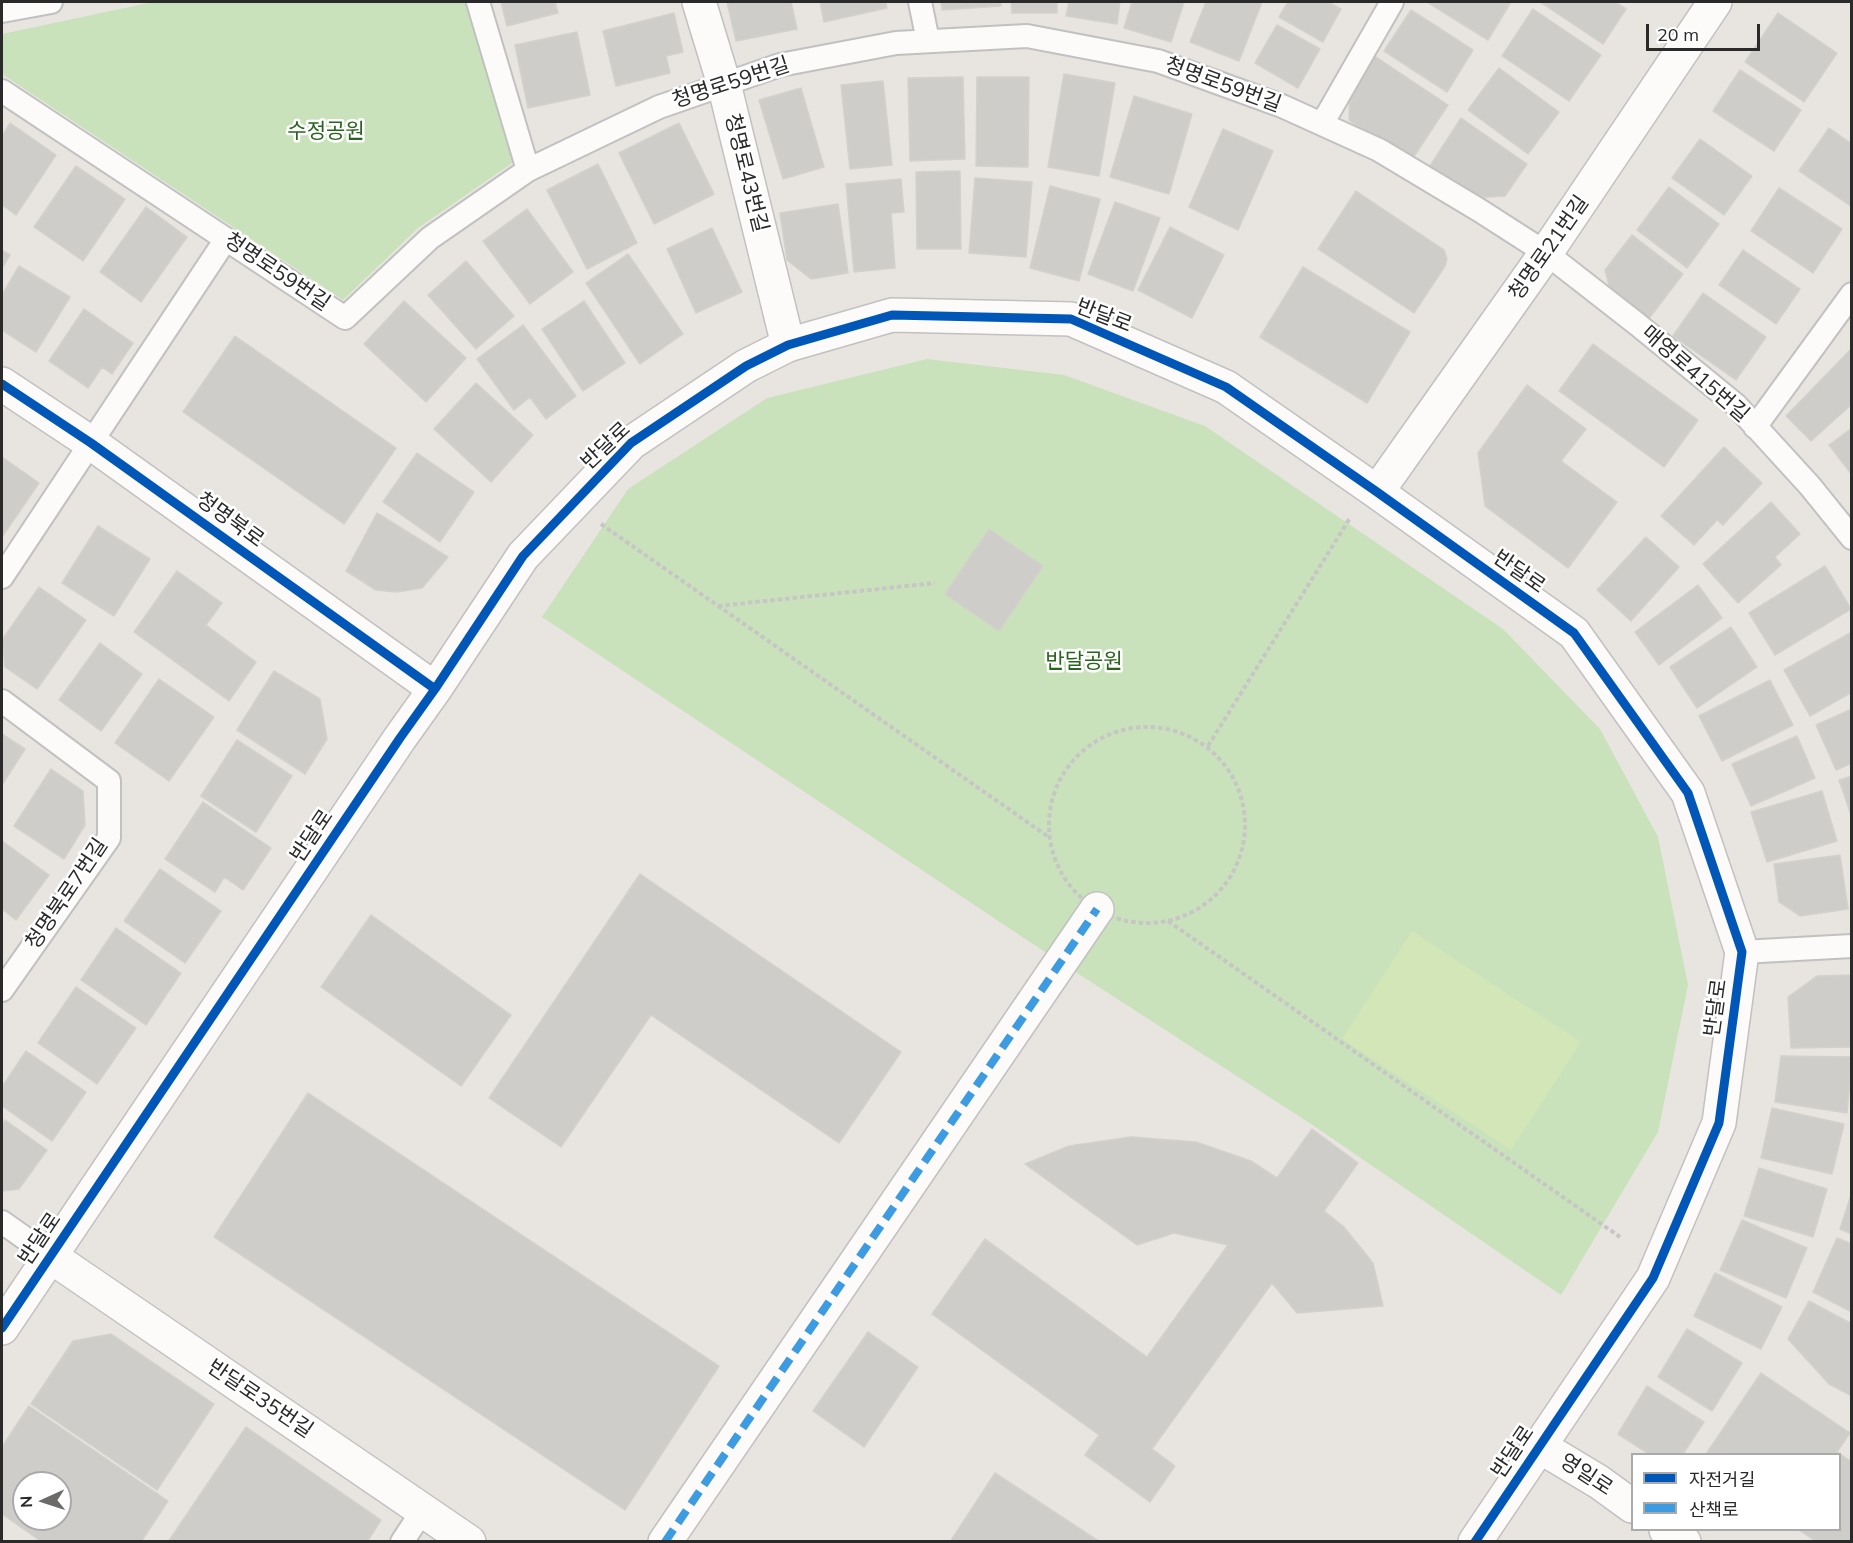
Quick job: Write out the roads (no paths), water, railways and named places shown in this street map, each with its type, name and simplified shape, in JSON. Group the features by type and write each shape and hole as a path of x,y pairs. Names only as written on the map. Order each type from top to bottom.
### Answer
{"street":[{"name":"청명로43번길","path":"699,2 724,84 788,345"},
{"name":"청명로21번길","path":"1377,492 1546,253 1715,2"},
{"name":"반달로","path":"2,1328 523,556 631,443 746,366 788,345 892,315 1071,319 1226,387 1574,633 1688,793 1742,952 1719,1123 1653,1278 1475,1542"},
{"name":"청명북로","path":"2,384 91,443 435,689"},
{"path":"665,1542 1097,909"},
{"name":"반달로35번길","path":"50,1256 469,1542"},
{"name":"영일로","path":"1539,1446 1599,1482 1631,1505"},
{"path":"1668,1531 1684,1542"}],"lane":[{"path":"2,11 51,2"},
{"path":"478,2 528,170"},
{"path":"920,2 928,41"},
{"path":"1322,124 1392,2"},
{"name":"청명로59번길","path":"2,91 345,318 430,238 528,170 659,107 780,65 896,43 928,41 1028,36 1158,61 1282,106 1379,150 1546,253"},
{"path":"2,577 226,238"},
{"name":"매영로415번길","path":"1546,253 1736,405 1810,486 1851,538"},
{"path":"1755,427 1851,294"},
{"name":"청명북로7번길","path":"2,701 109,781 109,838 2,990"},
{"path":"1742,952 1851,946"},
{"path":"2,1222 50,1256"},
{"path":"402,1542 423,1510"}],"park label":[{"name":"수정공원","path":"326,132"},
{"name":"반달공원","path":"1084,662"}]}
